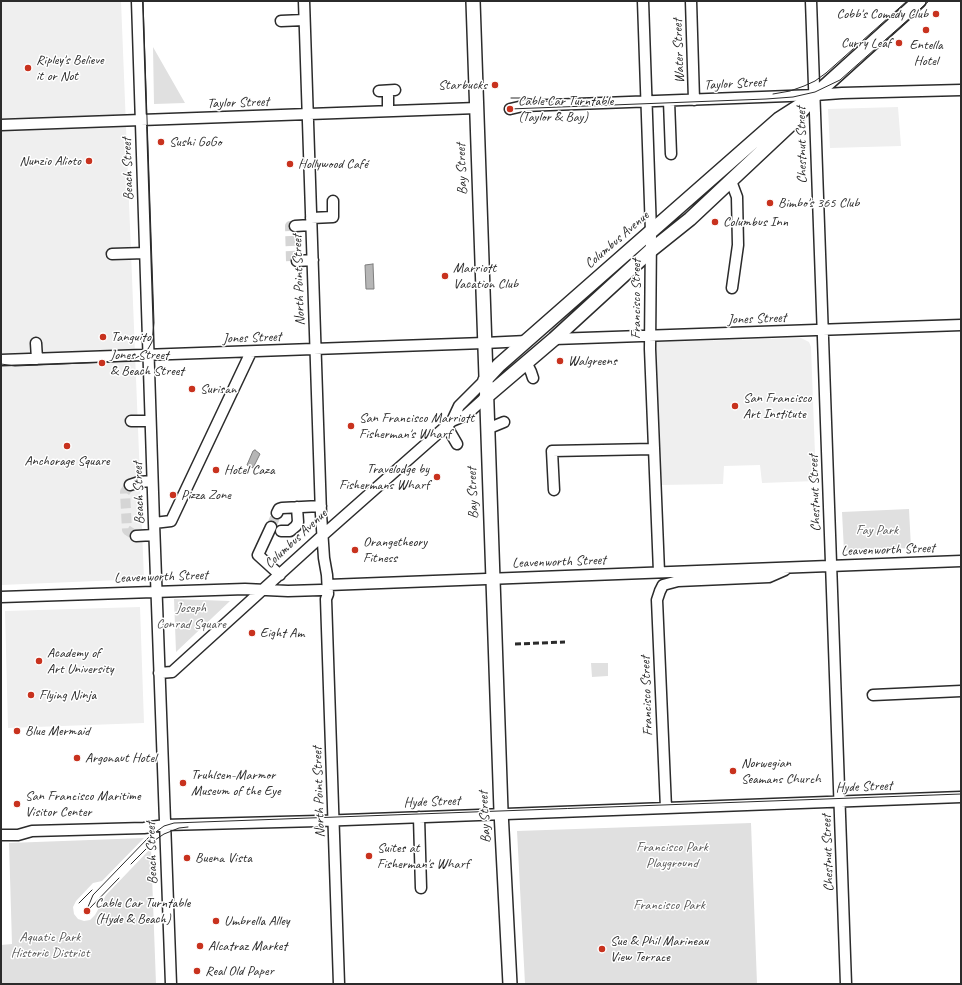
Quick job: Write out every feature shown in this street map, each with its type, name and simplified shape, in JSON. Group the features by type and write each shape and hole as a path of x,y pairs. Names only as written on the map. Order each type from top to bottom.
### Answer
{"main road":[{"name":"Bay Street","path":"473,1 501,814 510,984"},
{"name":"Columbus Avenue","path":"486,397 554,339 650,251 690,219 789,126 815,95 919,1"},
{"name":"Columbus Avenue","path":"485,380 499,365 779,118 815,95"}],"street":[{"name":"Beach Street","path":"137,1 152,481 171,984"},
{"name":"North Point Street","path":"304,1 324,587 328,594 326,599 339,984"},
{"name":"Francisco Street","path":"643,1 650,232 650,337 653,449 659,572"},
{"name":"Water Street","path":"691,1 694,100"},
{"name":"Chestnut Street","path":"811,1 815,95 814,119 832,566 846,984"},
{"path":"281,22 304,20"},
{"path":"388,90 388,111"},
{"name":"Taylor Street","path":"510,108 523,106 842,93 961,90"},
{"path":"668,101 671,154"},
{"name":"Taylor Street","path":"1,125 476,108"},
{"path":"731,181 737,197 738,245 732,288"},
{"path":"295,226 333,217 333,201"},
{"path":"112,254 145,253"},
{"path":"296,261 313,260"},
{"name":"Jones Street","path":"554,339 650,337 961,325"},
{"name":"Jones Street","path":"1,360 527,341"},
{"path":"36,343 37,359"},
{"path":"154,522 171,521 251,352"},
{"path":"526,362 533,378"},
{"name":"Columbus Avenue","path":"449,423 459,406 485,380"},
{"name":"Columbus Avenue","path":"159,673 172,672 449,423 466,415 486,397"},
{"path":"131,421 150,421"},
{"path":"487,429 504,422"},
{"path":"449,423 456,444"},
{"path":"554,490 552,451 653,449"},
{"path":"130,485 139,482 152,481"},
{"path":"281,510 297,507 321,506"},
{"path":"281,531 290,531 296,526 298,522 297,507"},
{"path":"271,527 258,555 280,575"},
{"path":"136,536 154,535"},
{"name":"Leavenworth Street","path":"1,597 156,591 265,589 288,591 324,587 493,578 961,561"},
{"name":"Leavenworth Street","path":"663,585 678,581 769,577 791,568"},
{"name":"Francisco Street","path":"663,585 657,600 666,808"},
{"path":"873,695 961,691"},
{"name":"Hyde Street","path":"1,835 18,835 32,831 144,828 165,825 961,797"},
{"path":"419,817 421,888"}],"shaded area":[{"path":"1,1 121,1 144,579 1,585"},
{"path":"898,107 901,146 830,148 828,109"},
{"path":"373,264 374,289 366,289 365,265"},
{"name":"San Francisco Art Institute","path":"801,338 809,342 811,347 816,481 762,483 760,465 724,466 723,484 659,485 654,342"},
{"path":"255,450 260,454 253,468 247,465 253,451"},
{"path":"140,607 144,723 8,728 5,611"}],"green space":[{"path":"153,47 185,103 154,104"},
{"name":"Fay Park","path":"909,509 911,548 844,551 842,512"},
{"name":"Joseph Conrad Square","path":"174,599 230,601 176,652"},
{"path":"591,663 608,663 608,676 592,677"},
{"name":"Francisco Park","path":"751,823 757,984 525,984 517,831"},
{"name":"Aquatic Park Historic District","path":"144,838 102,881 93,883 76,901 73,907 74,914 78,919 84,921 90,920 95,915 106,895 151,848 156,984 1,984 1,945 12,944 9,843"}],"tunnel":[{"path":"295,226 290,226 291,261 297,261"},
{"path":"130,485 125,492 127,530 136,536"},
{"path":"271,527 277,513"}],"tram line":[{"path":"1,364 15,366 130,361 148,349 152,342 154,323 143,1"},
{"path":"773,94 790,91 815,81 907,1"},
{"path":"510,109 766,99 793,97 815,92 840,80 929,1"},
{"path":"511,98 526,98 552,102"},
{"path":"88,907 93,895 149,837 164,826 174,823 961,794"},
{"path":"131,864 155,840 164,834 179,828 188,827"},
{"path":"90,908 119,878"},
{"path":"79,903 92,890"}],"railway":[{"path":"515,644 565,642"}],"place":[{"name":"Cobb's Comedy Club","path":"936,14"},
{"name":"Entella Hotel","path":"926,30"},
{"name":"Curry Leaf","path":"899,43"},
{"name":"Ripley's Believe it or Not","path":"28,68"},
{"name":"Starbucks","path":"495,85"},
{"name":"Cable Car Turntable (Taylor & Bay)","path":"510,109"},
{"name":"Sushi GoGo","path":"161,142"},
{"name":"Nunzio Alioto","path":"89,161"},
{"name":"Hollywood Café","path":"290,164"},
{"name":"Bimbo's 365 Club","path":"770,203"},
{"name":"Columbus Inn","path":"715,222"},
{"name":"Marriott Vacation Club","path":"445,276"},
{"name":"Tanguito","path":"103,337"},
{"name":"Walgreens","path":"560,361"},
{"name":"Jones Street & Beach Street","path":"102,363"},
{"name":"Surisan","path":"192,389"},
{"name":"San Francisco Art Institute","path":"735,406"},
{"name":"San Francisco Marriott Fisherman's Wharf","path":"351,426"},
{"name":"Anchorage Square","path":"67,446"},
{"name":"Hotel Caza","path":"216,470"},
{"name":"Travelodge by Fishermans Wharf","path":"437,477"},
{"name":"Pizza Zone","path":"173,495"},
{"name":"Orangetheory Fitness","path":"355,550"},
{"name":"Eight Am","path":"252,633"},
{"name":"Academy of Art University","path":"39,661"},
{"name":"Flying Ninja","path":"31,695"},
{"name":"Blue Mermaid","path":"17,731"},
{"name":"Argonaut Hotel","path":"77,758"},
{"name":"Norwegian Seamans Church","path":"733,771"},
{"name":"Truhlsen-Marmor Museum of the Eye","path":"183,783"},
{"name":"San Francisco Maritime Visitor Center","path":"17,804"},
{"name":"Suites at Fisherman's Wharf","path":"369,856"},
{"name":"Buena Vista","path":"187,858"},
{"name":"Cable Car Turntable (Hyde & Beach)","path":"87,911"},
{"name":"Umbrella Alley","path":"216,921"},
{"name":"Alcatraz Market","path":"200,946"},
{"name":"Sue & Phil Marineau View Terrace","path":"602,949"},
{"name":"Real Old Paper","path":"197,971"}],"park label":[{"name":"Francisco Park Playground","path":"672,856"}]}
